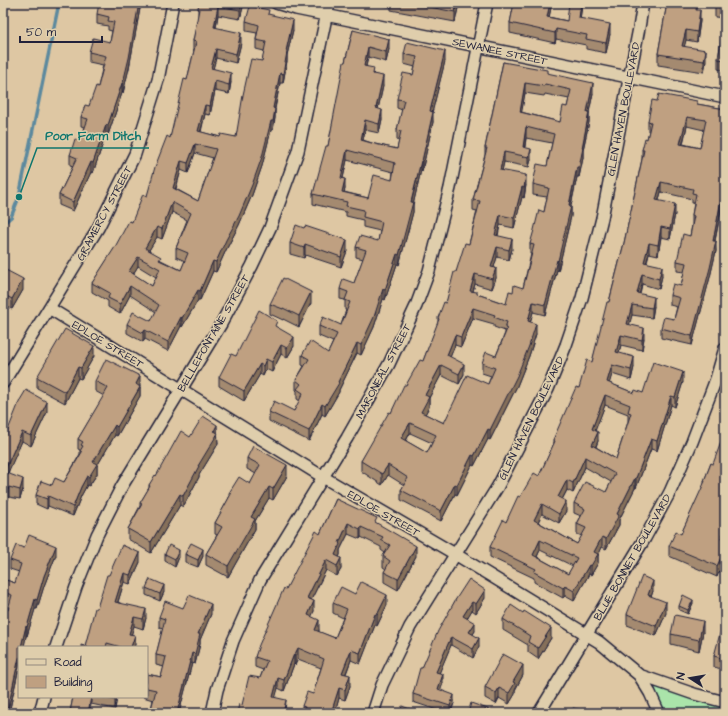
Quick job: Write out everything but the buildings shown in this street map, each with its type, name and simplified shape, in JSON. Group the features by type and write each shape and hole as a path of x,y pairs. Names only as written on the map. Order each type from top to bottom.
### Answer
{"street":[{"name":"GRAMERCY STREET","path":"3,383 98,228 135,154 158,80 173,3"},
{"name":"SEWANEE STREET","path":"276,3 327,16 725,97"},
{"name":"BELLEFONTAINE STREET","path":"56,646 76,587 97,535 122,486 221,324 252,266 270,228 298,151 329,3"},
{"name":"MARONEAL STREET","path":"212,713 217,690 233,641 260,580 347,438 388,364 416,306 429,271 450,188 487,3"},
{"name":"GLEN HAVEN BOULEVARD","path":"373,713 382,685 410,627 501,479 548,389 566,345 582,298 594,254 630,78 643,3"},
{"name":"EDLOE STREET","path":"49,308 181,388 323,477 455,554 599,642 639,675 694,694 725,702"},
{"name":"BLUE BONNET BOULEVARD","path":"539,713 645,538 670,492 692,442 716,379 725,348"},
{"path":"639,675 650,693 659,713"},
{"path":"40,713 44,698"}],"green space":[{"path":"639,675 725,702 725,713 659,713"}],"waterway":[{"path":"3,224 11,217 19,197 59,3"}],"place":[{"name":"Poor Farm Ditch","path":"19,197"}]}
